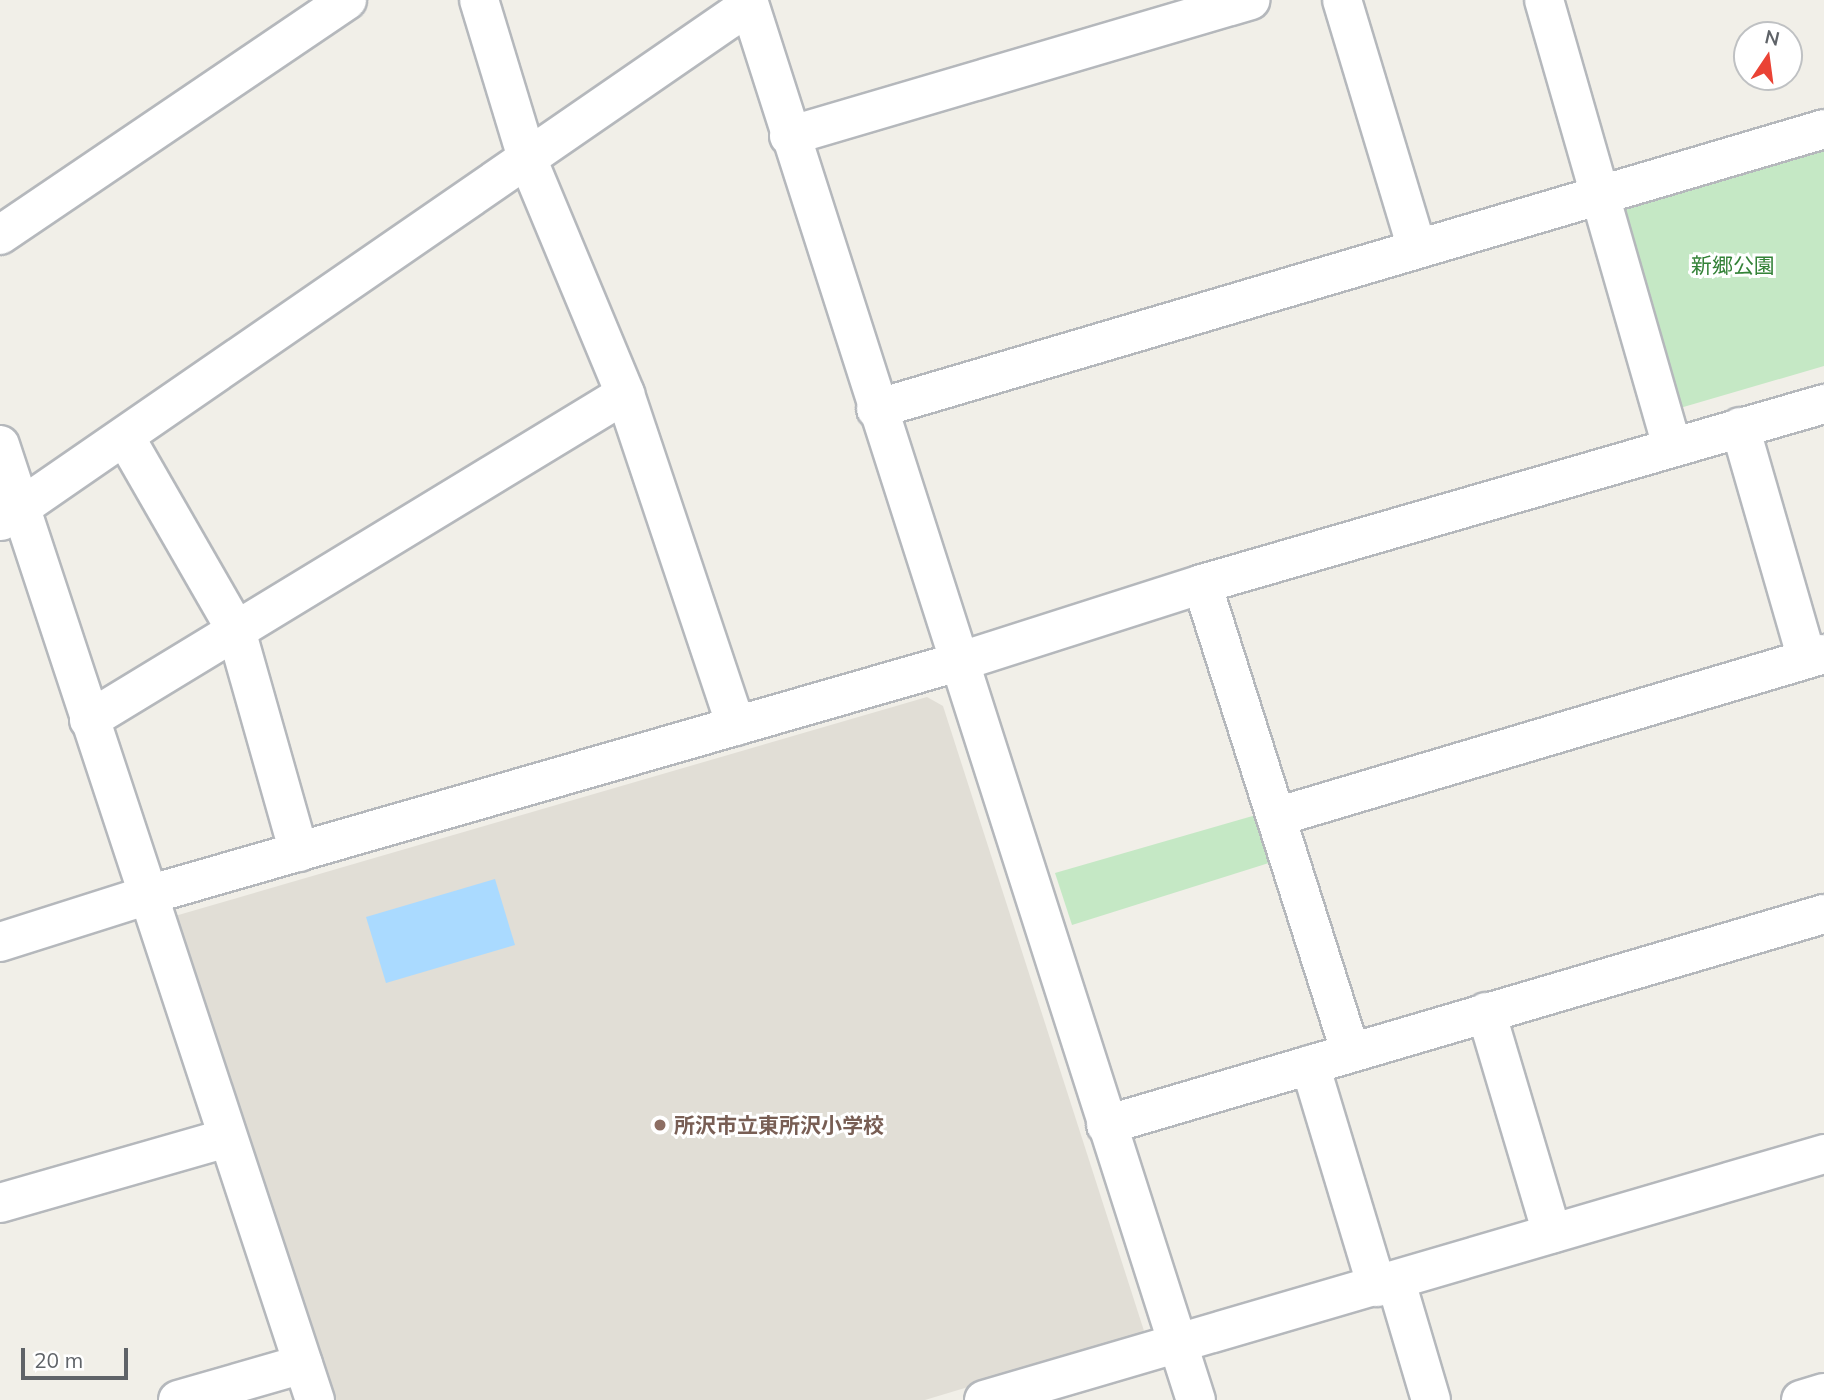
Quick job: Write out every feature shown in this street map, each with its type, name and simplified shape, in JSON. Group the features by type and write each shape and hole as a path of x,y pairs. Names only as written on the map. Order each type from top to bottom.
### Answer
{"street":[{"path":"0,235 347,0"},
{"path":"479,0 527,158 625,394 736,726"},
{"path":"789,136 1250,0"},
{"path":"1342,0 1417,248"},
{"path":"1544,0 1672,446"},
{"path":"11,516 748,3 1196,1400"},
{"path":"876,409 1824,129"},
{"path":"89,720 625,394"},
{"path":"0,942 148,895 958,662 1202,584 1824,404"},
{"path":"1276,817 1815,656 1740,427"},
{"path":"125,437 236,630 299,852"},
{"path":"0,445 11,516 89,720 314,1400"},
{"path":"1202,584 1350,1051"},
{"path":"1106,1125 1310,1066 1350,1051 1824,914"},
{"path":"1486,1012 1552,1233"},
{"path":"1310,1066 1386,1284 1431,1400"},
{"path":"0,1203 227,1138"},
{"path":"984,1400 1824,1154"},
{"path":"178,1400 303,1364"},
{"path":"1801,1400 1824,1393"}],"shaded area":[{"name":"所沢市立東所沢小学校","path":"927,697 943,706 1145,1334 925,1400 329,1400 175,916"}],"green space":[{"name":"新郷公園","path":"1824,142 1824,366 1680,408 1621,205"},
{"path":"1256,815 1272,862 1072,925 1055,873"}],"water":[{"path":"495,879 515,945 386,983 366,917"}],"place":[{"name":"所沢市立東所沢小学校","path":"660,1125"}]}
